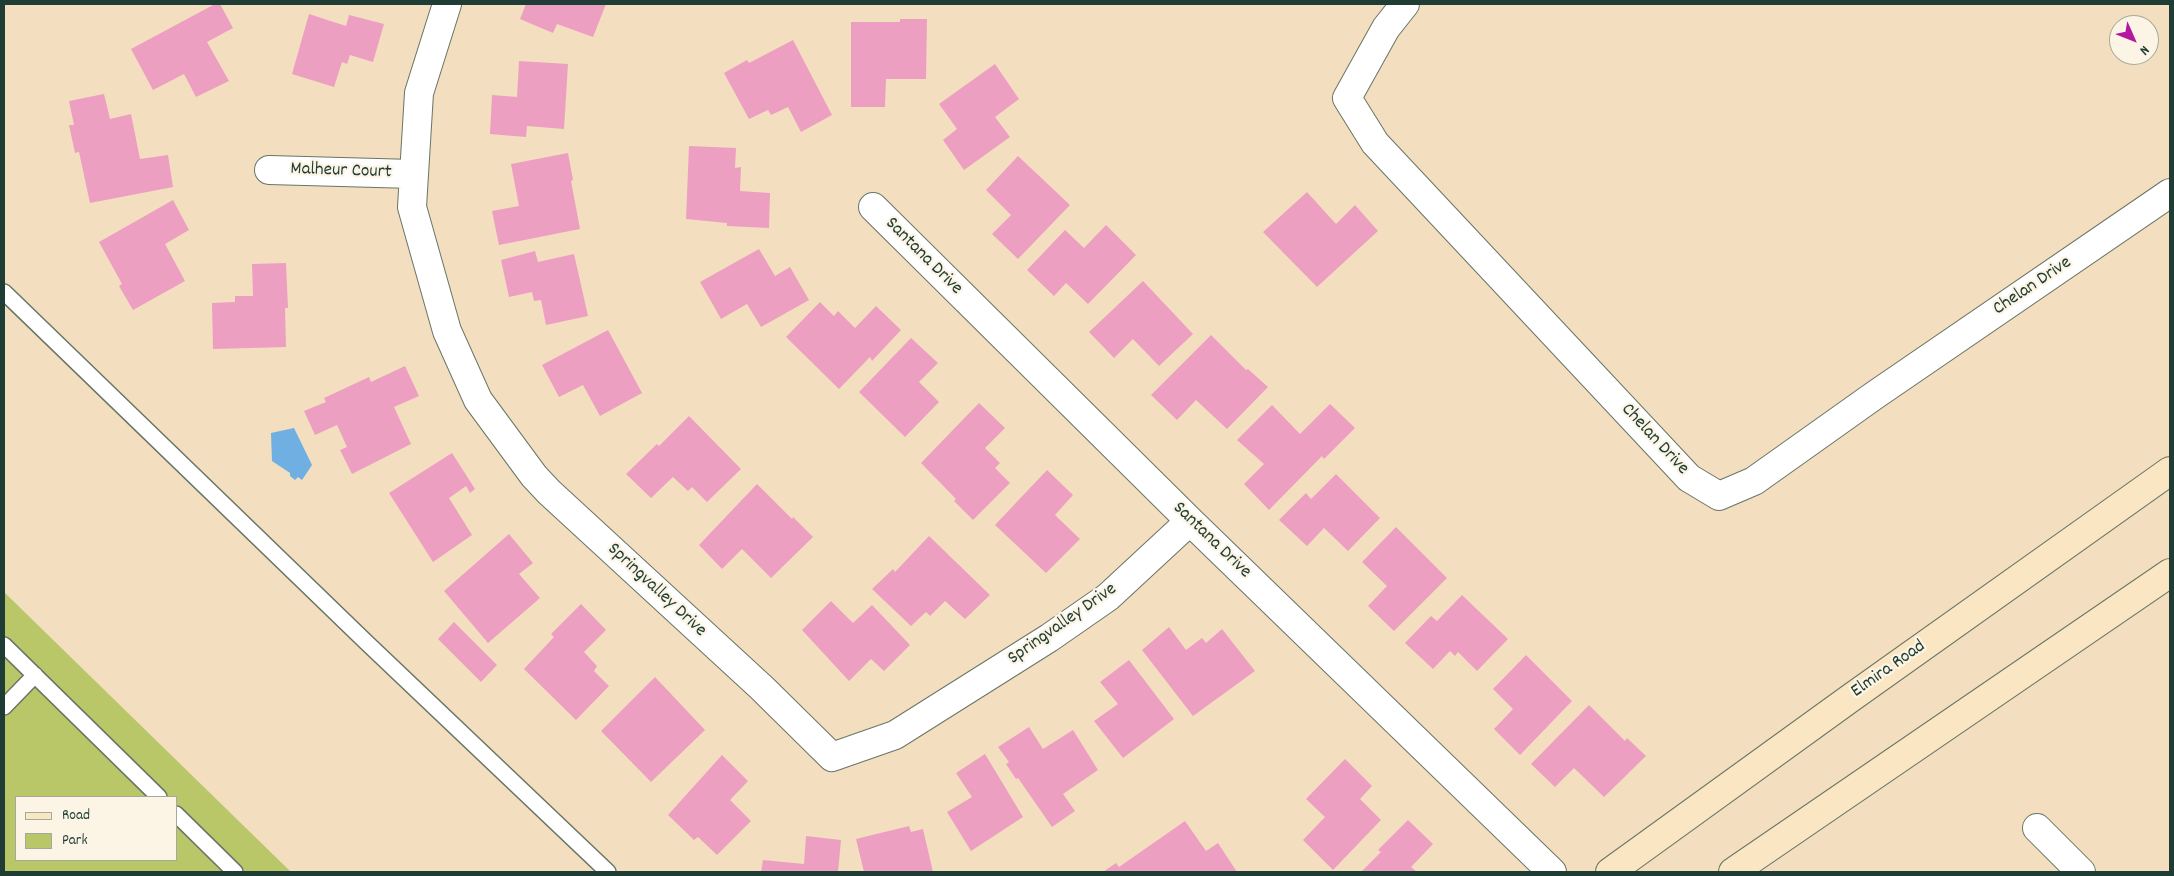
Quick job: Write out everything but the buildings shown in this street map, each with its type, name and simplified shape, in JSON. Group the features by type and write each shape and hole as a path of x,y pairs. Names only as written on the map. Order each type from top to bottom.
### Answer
{"main road":[{"name":"Elmira Road","path":"1610,872 2170,471"},
{"path":"1733,872 2170,573"}],"street":[{"name":"Springvalley Drive","path":"447,4 419,93 412,207 447,331 478,400 534,476 549,492 762,688 832,758 895,735 1050,638 1108,597 1190,521"},
{"name":"Chelan Drive","path":"1405,4 1386,28 1347,98 1375,142 1689,478 1719,496 1754,481 1884,389 2170,194"},
{"name":"Malheur Court","path":"269,170 413,174"},
{"name":"Santana Drive","path":"873,207 1190,521 1552,872"},
{"path":"2037,828 2081,872"}],"lane":[{"path":"4,292 366,642 608,872"},
{"path":"4,644 158,796"},
{"path":"4,707 35,675"},
{"path":"178,816 236,872"}],"green space":[{"path":"4,592 291,872 4,872"}],"water":[{"path":"294,428 312,465 302,480 298,477 295,480 290,476 290,473 272,461 271,433"}]}
